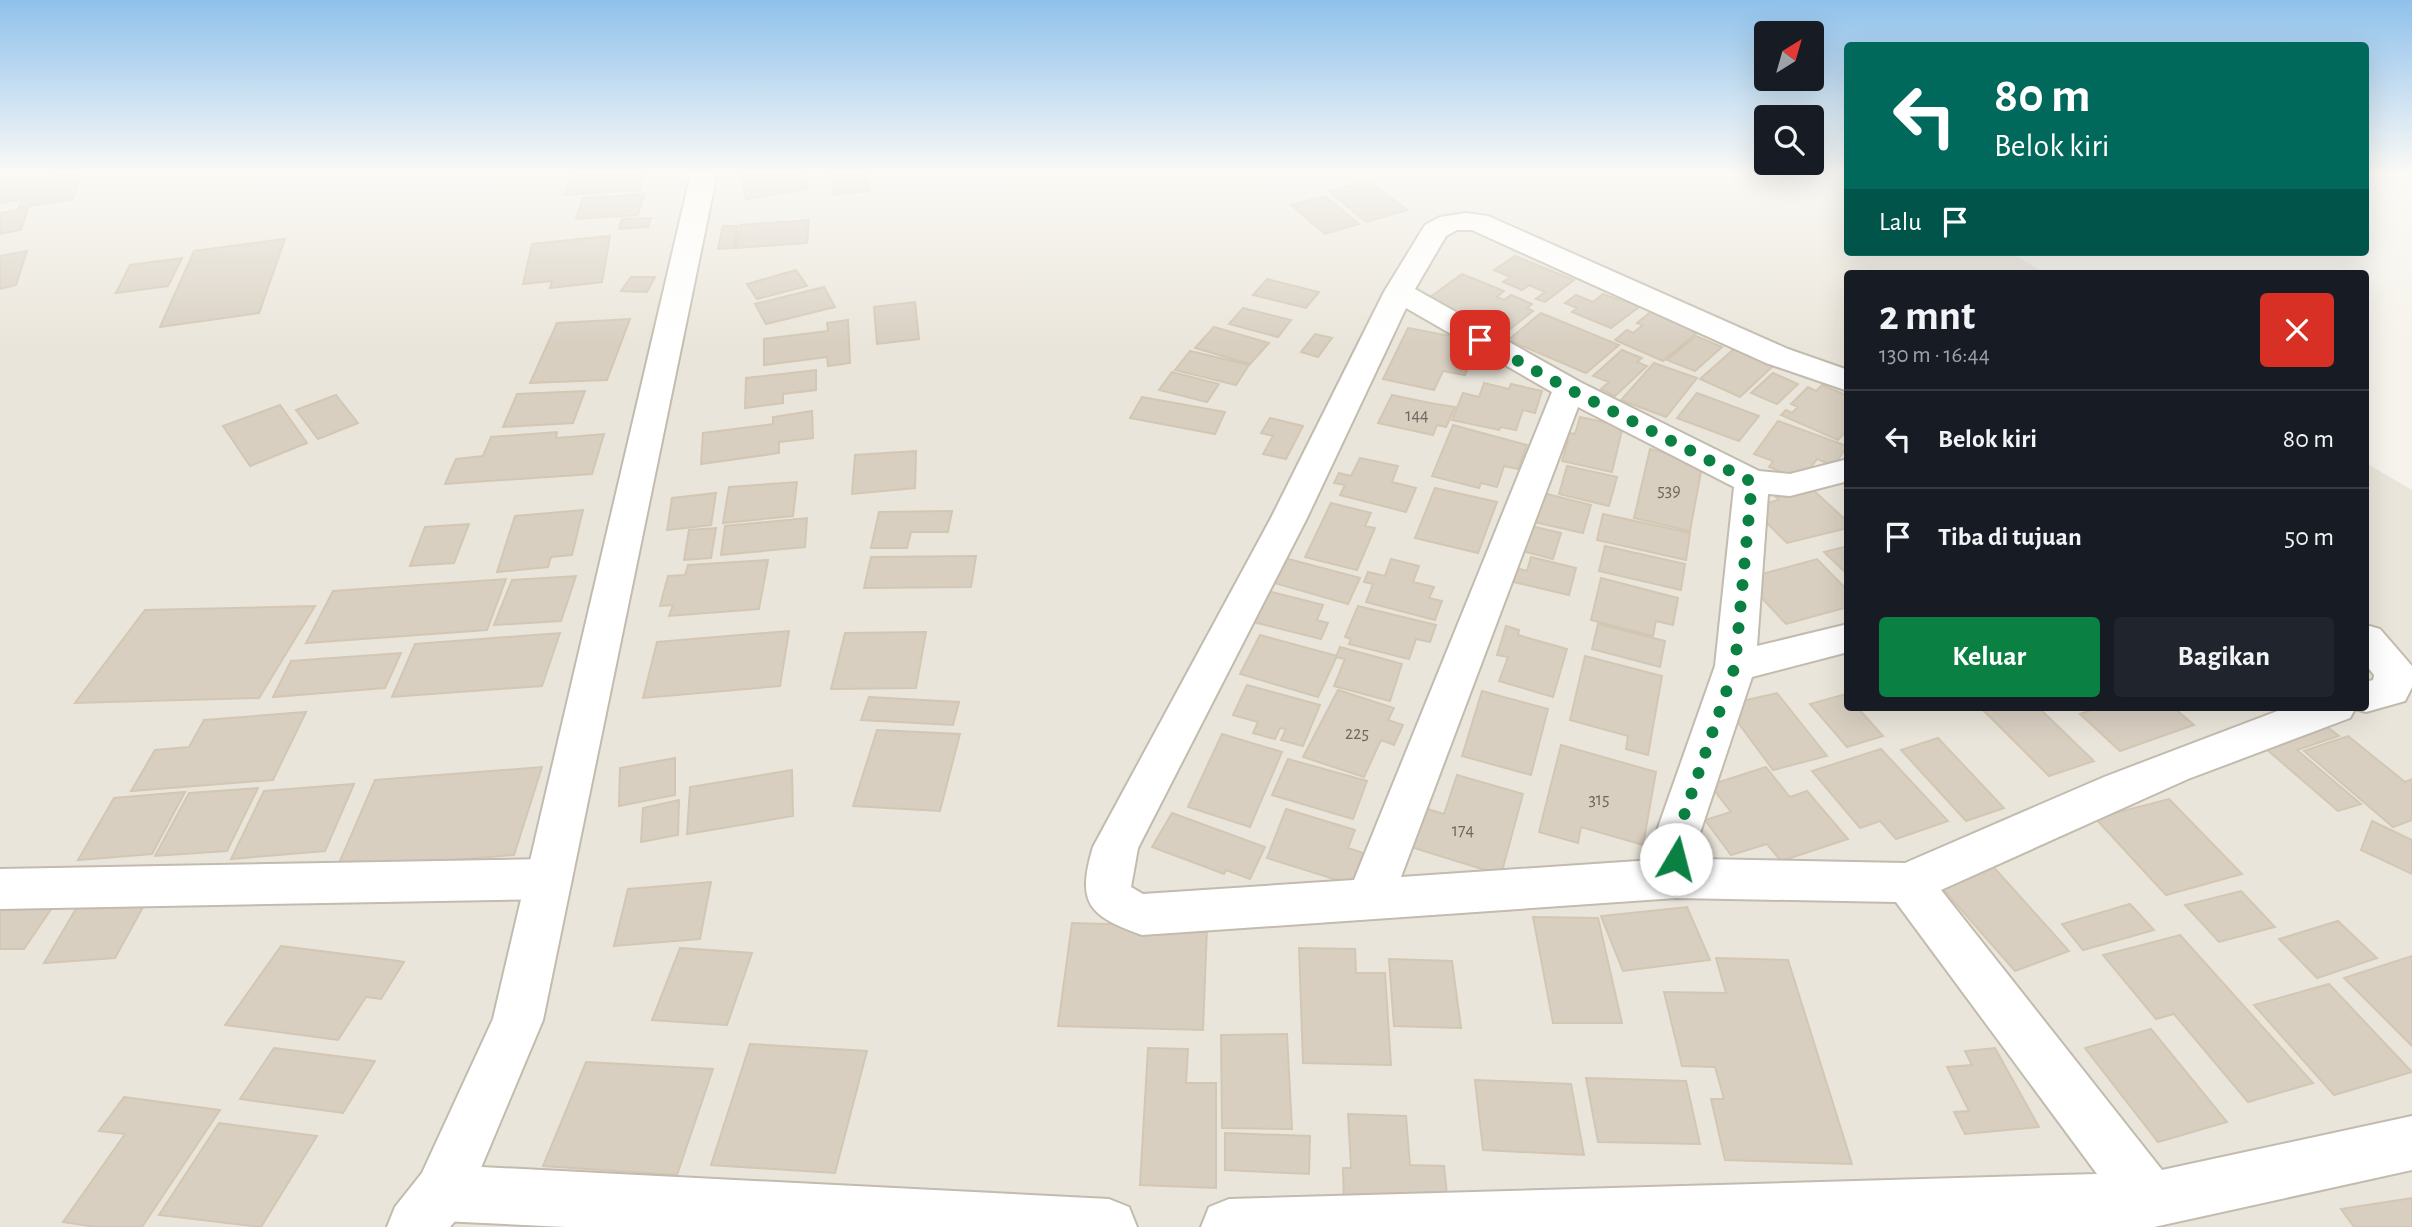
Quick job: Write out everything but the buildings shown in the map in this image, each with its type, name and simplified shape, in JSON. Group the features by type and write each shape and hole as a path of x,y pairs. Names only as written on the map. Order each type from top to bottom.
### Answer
{"street":[{"path":"691,230 518,1020 428,1210 1109,1227"},
{"path":"1436,230 1399,292 1289,518 1115,847 1107,879 1109,896 1121,909 1142,915 1676,878 1908,883 2283,724 2323,711"},
{"path":"1496,230 1777,356 1844,380"},
{"path":"1399,292 1569,389 1752,482 1790,485 1844,471"},
{"path":"1370,898 1569,389"},
{"path":"1676,878 1676,839 1735,666 1752,482"},
{"path":"1735,666 1844,639"},
{"path":"2369,642 2396,672 2391,690 2369,696"},
{"path":"0,889 549,879"},
{"path":"1908,883 2151,1200"},
{"path":"1229,1227 2151,1200 2412,1143"}],"shaded area":[{"path":"0,230 1844,230 1844,256 2016,256 2040,270 1844,270 1844,711 2369,711 2369,465 2412,490 2412,1227 0,1227"}],"route":[{"path":"1480,340 1569,389 1752,482 1735,666 1676,839 1676,859"}]}
